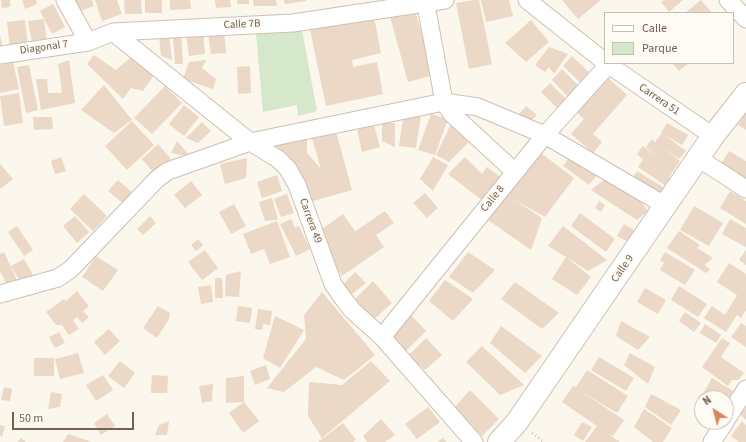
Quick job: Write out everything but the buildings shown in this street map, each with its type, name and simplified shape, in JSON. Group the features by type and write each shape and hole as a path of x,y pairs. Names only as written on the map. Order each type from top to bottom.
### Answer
{"street":[{"path":"65,0 88,42"},
{"name":"Calle 7B","path":"88,42 112,32 294,23 445,0"},
{"name":"Carrera 51","path":"527,0 604,62"},
{"path":"728,0 746,19"},
{"path":"425,2 444,102 452,114 515,172"},
{"name":"Carrera 49","path":"112,32 250,142 278,159 288,170 297,185 333,284 352,310 382,337 474,442"},
{"name":"Diagonal 7","path":"0,54 88,42"},
{"name":"Carrera 51","path":"606,64 713,136"},
{"name":"Calle 8","path":"382,337 545,135 606,64"},
{"name":"Calle 9","path":"499,442 517,422 713,136 746,94"},
{"path":"0,294 58,278 71,269 157,179 168,171 250,142 444,102 478,107 545,135 666,206"},
{"path":"698,158 746,189"},
{"path":"734,408 746,389"},
{"path":"712,442 720,430"}],"green space":[{"path":"302,30 317,111 298,116 297,105 263,112 256,34"}]}
